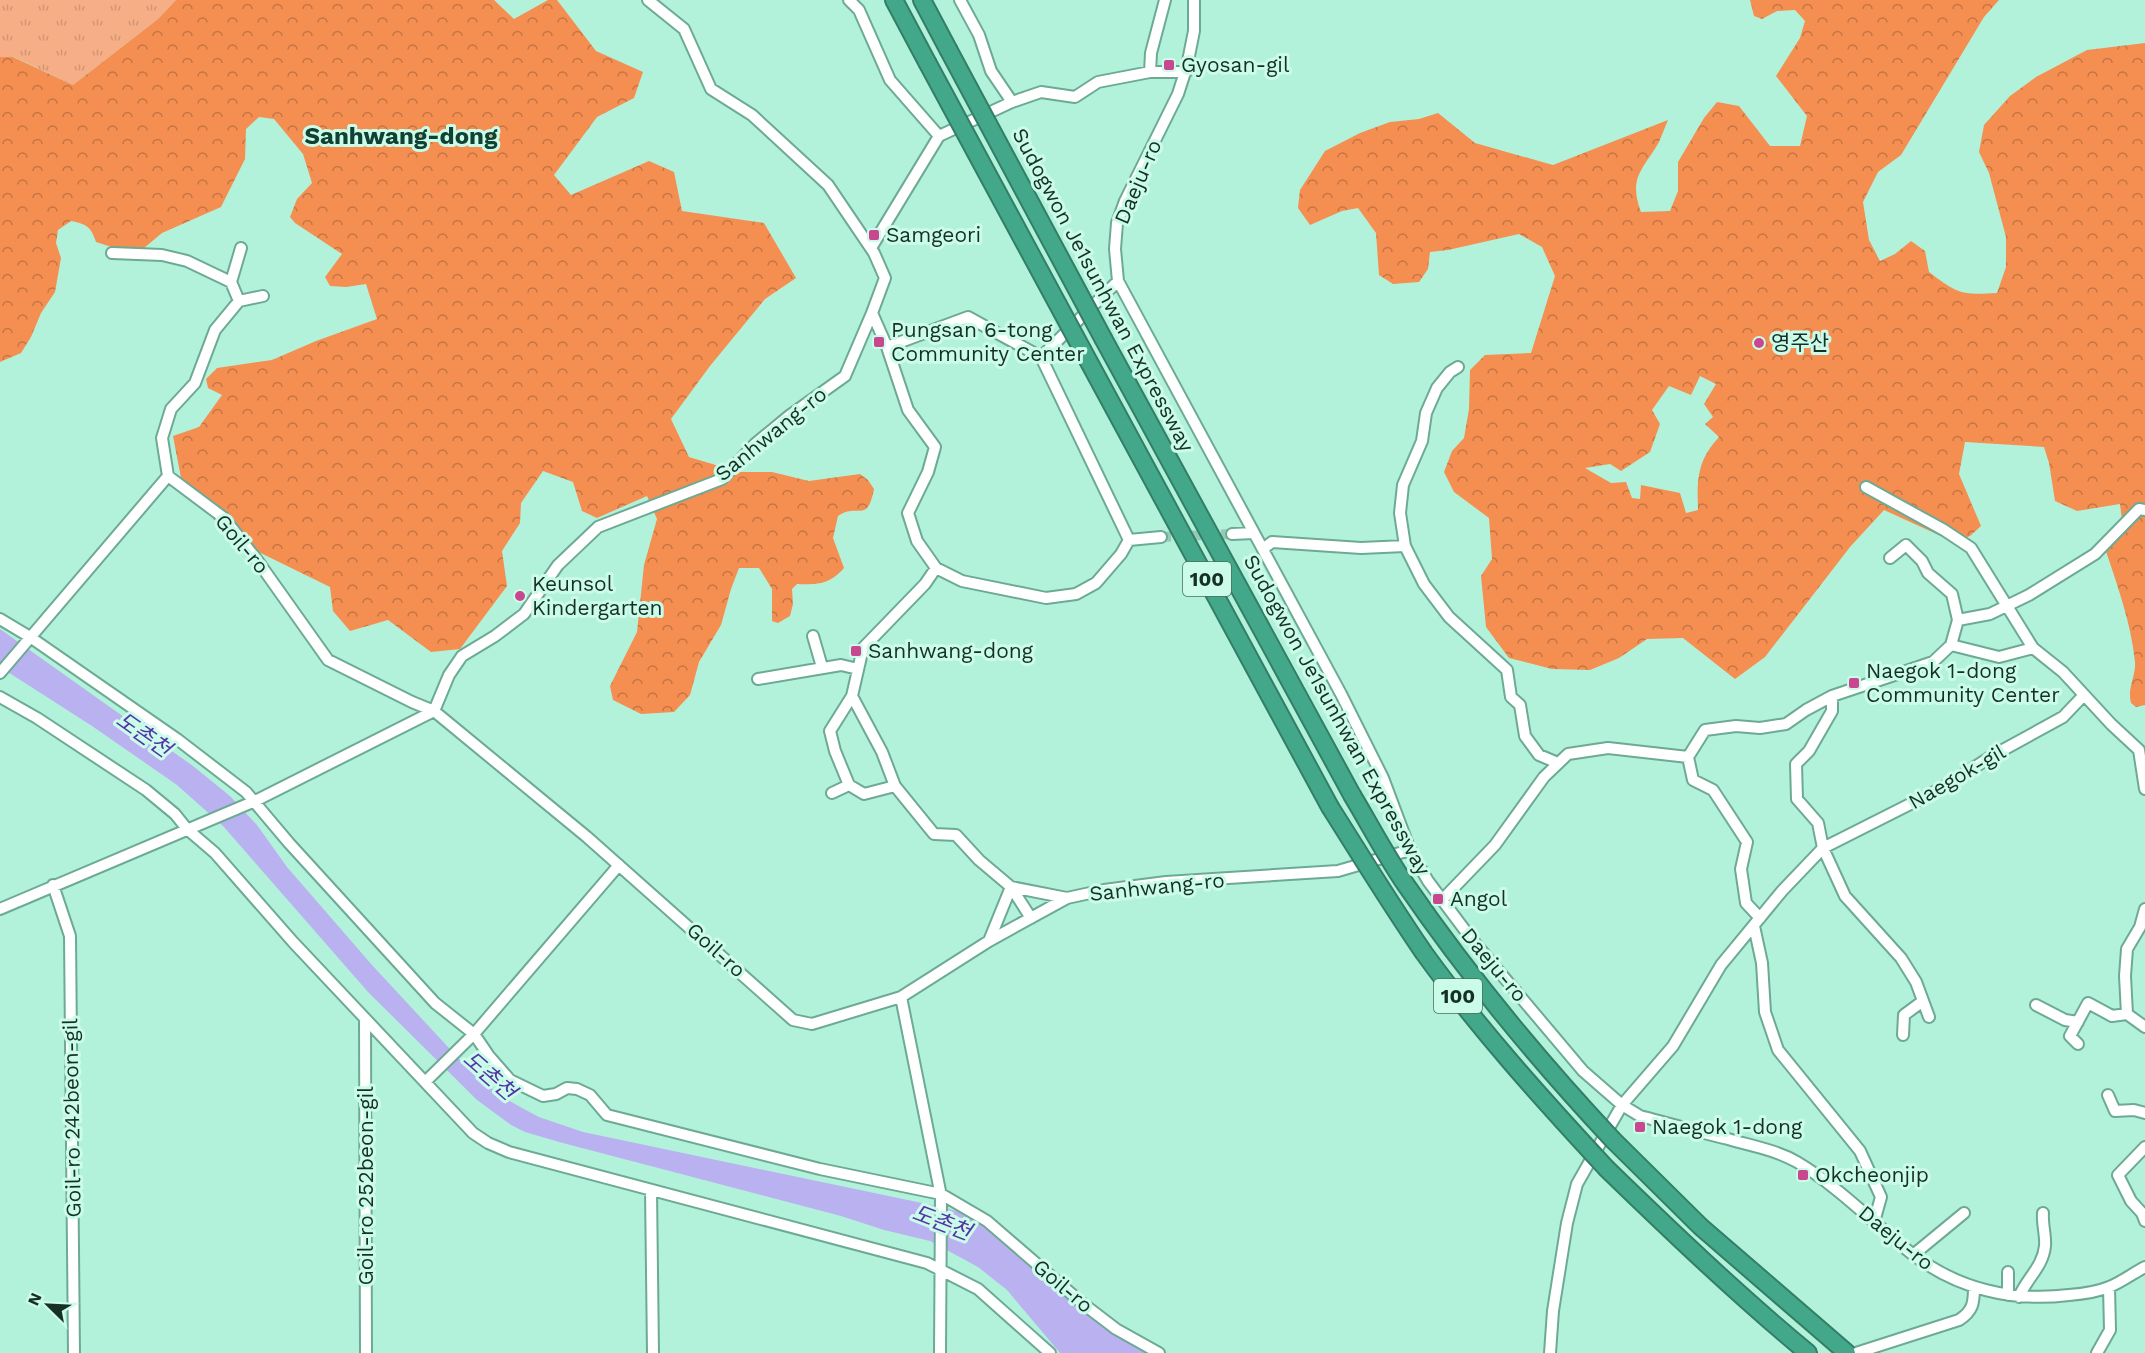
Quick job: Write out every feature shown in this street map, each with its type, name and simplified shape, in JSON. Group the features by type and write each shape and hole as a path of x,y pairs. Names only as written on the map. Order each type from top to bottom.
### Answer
{"highway":[{"name":"100","path":"894,0 1330,807 1383,892 1426,954 1533,1089 1684,1245 1808,1353"},
{"name":"Sudogwon Je1sunhwan Expressway","path":"922,0 1352,795 1406,884 1556,1080 1701,1227 1847,1353"}],"street":[{"name":"Sanhwang-ro","path":"434,711 449,675 462,656 495,636 524,614 558,565 598,527 722,479 754,444 845,376 885,278 870,248 828,185 752,115 711,89 684,29 648,0"},
{"path":"849,0 859,10 890,80 939,136"},
{"path":"960,0 979,35 991,71 1012,102"},
{"path":"1150,72 1151,53 1165,0"},
{"name":"Daeju-ro","path":"1194,0 1194,31 1186,72 1178,94 1129,191 1117,223 1115,249 1118,281 1341,694 1383,778 1410,850 1442,900 1470,937 1583,1071 1622,1105 1640,1116 1772,1151 1796,1162 1849,1200 1913,1255 1935,1270 1994,1294 2057,1297 2109,1287 2145,1267"},
{"path":"870,248 939,136 1012,102 1041,92 1075,97 1098,82 1150,72 1186,72"},
{"path":"239,301 231,282 242,249"},
{"path":"112,253 162,255 187,261 231,282"},
{"path":"1041,357 1118,281"},
{"path":"0,673 168,476 162,438 171,409 195,383 215,330 239,301 263,296"},
{"path":"872,313 887,347 908,410 935,447 928,472 908,513 917,541 936,568 963,581 1046,598 1076,594 1096,583 1121,554 1129,540"},
{"path":"887,347 968,317 1041,357 1129,540"},
{"path":"1458,367 1450,372 1437,388 1426,413 1422,441 1403,485 1400,513 1404,546 1424,584 1449,618 1507,670 1511,697 1520,705 1525,736 1539,755 1558,764"},
{"name":"Goil-ro","path":"168,476 224,518 257,560 328,660 434,711 521,781 619,865 793,1020 812,1024 901,997 989,941 1031,918"},
{"path":"1866,487 1944,530 1971,548 2034,648 2062,672 2139,750 2145,789"},
{"path":"1959,620 1990,614 2029,595 2095,554 2139,509 2145,510"},
{"path":"1233,534 1254,533"},
{"path":"1129,540 1161,537"},
{"path":"1263,549 1272,542 1361,548 1404,546"},
{"path":"1874,1222 1881,1197 1860,1151 1778,1050 1765,1012 1757,922 1746,903 1742,868 1747,842 1713,790 1693,780 1688,757 1705,730 1736,726 1760,728 1786,724 1832,696 1933,662 1951,645 1959,620 1952,594 1928,573 1922,561 1906,545 1890,558"},
{"path":"895,786 864,794 849,785 830,731 852,696 862,648 925,584 936,568"},
{"name":"Goil-ro","path":"0,619 177,739 246,792 251,803 435,1003 471,1036 510,1080 543,1096 556,1094 567,1088 577,1089 590,1095 607,1115 615,1118 820,1169 941,1195 987,1221 1082,1303 1116,1329 1159,1353"},
{"path":"813,636 822,667"},
{"path":"1951,645 1999,657 2034,648"},
{"path":"758,679 841,665 858,669"},
{"name":"Naegok-gil","path":"1622,1105 1672,1046 1721,965 1782,891 1823,848 1942,788 1992,756 2063,717 2084,695"},
{"path":"852,696 882,752 895,786 934,834 956,836 979,860 1011,887 1031,918"},
{"path":"1832,696 1832,711 1809,751 1796,764 1797,799 1818,823 1823,848 1845,896 1901,958 1916,982 1929,1017"},
{"path":"0,697 37,718 146,790 175,814 187,829 215,853 293,942 473,1133 488,1143 509,1152 927,1263 978,1289 1050,1353"},
{"path":"0,909 251,803 434,711"},
{"path":"1442,900 1495,845 1544,777 1568,754 1608,748 1688,757"},
{"path":"832,793 849,785"},
{"name":"Sanhwang-ro","path":"1031,918 1067,898 1104,890 1166,882 1338,871 1410,850"},
{"path":"425,1082 471,1036 619,865"},
{"name":"Goil-ro 242beon-gil","path":"53,885 70,936 74,1353"},
{"path":"1011,887 1067,898"},
{"path":"989,941 1011,887"},
{"path":"2127,1014 2125,976 2127,949 2140,927 2145,909"},
{"path":"901,997 941,1195 940,1353"},
{"path":"1903,1035 1905,1015 1923,1000"},
{"path":"2078,1044 2070,1036 2088,1003 2112,1016 2127,1014 2145,1027"},
{"path":"2036,1005 2065,1020 2078,1022"},
{"name":"Goil-ro 252beon-gil","path":"365,1019 366,1353"},
{"path":"2108,1095 2115,1111 2134,1110 2145,1113"},
{"path":"1550,1353 1553,1311 1567,1223 1577,1184 1622,1105"},
{"path":"2145,1147 2118,1175 2131,1201 2142,1213 2145,1221"},
{"path":"651,1190 653,1353"},
{"path":"1913,1255 1964,1213"},
{"path":"2013,1296 2038,1268 2045,1246 2043,1213"},
{"path":"2008,1272 2013,1296"},
{"path":"1856,1353 1959,1320 1969,1313 1974,1305 1974,1287"},
{"path":"2097,1353 2110,1330 2109,1287"}],"green space":[{"path":"0,0 176,0 158,19 73,85 14,57 0,57"},
{"path":"176,0 494,0 514,19 548,0 557,0 596,51 643,72 634,98 597,117 554,175 571,195 649,161 674,172 682,211 764,223 796,278 765,299 710,366 671,419 689,457 739,472 772,472 809,481 860,474 868,480 874,489 865,510 845,512 838,516 833,538 844,568 829,580 797,584 792,589 793,604 790,616 778,623 772,621 772,589 759,568 739,568 721,625 699,662 690,695 674,712 641,714 613,700 610,686 637,632 644,565 657,519 647,496 597,518 582,511 573,482 543,471 521,503 520,523 502,551 507,586 460,649 431,652 388,620 350,631 333,611 330,587 230,538 182,483 173,436 199,427 222,395 208,388 206,379 217,368 272,360 377,319 366,284 346,287 330,286 325,277 342,254 295,223 290,217 297,199 312,183 303,154 274,119 259,117 246,129 245,159 221,207 162,233 144,248 121,250 96,242 88,227 81,223 71,221 58,230 56,243 61,258 55,292 41,313 21,353 0,362 0,57 13,57 73,85 158,19"},
{"path":"1750,0 1999,0 1984,17 1901,155 1878,172 1863,202 1869,240 1880,261 1895,254 1911,241 1925,251 1929,272 1960,292 1975,294 1997,293 2006,267 2006,237 1989,173 1979,152 1984,125 2010,96 2036,77 2087,50 2145,43 2145,705 2136,707 2131,703 2130,692 2135,667 2133,647 2123,604 2105,548 2122,520 2120,504 2077,511 2055,501 2044,447 1965,442 1959,474 1981,526 1970,536 1954,542 1884,510 1850,547 1765,657 1735,679 1683,638 1647,639 1619,658 1590,670 1552,669 1509,658 1486,627 1481,576 1492,559 1489,518 1454,492 1444,472 1452,451 1464,438 1469,409 1470,370 1485,355 1531,353 1555,276 1542,247 1519,234 1430,252 1428,269 1419,282 1393,284 1379,275 1376,233 1358,208 1342,211 1310,225 1298,208 1300,190 1325,151 1360,133 1390,122 1419,119 1438,113 1475,143 1553,165 1668,120 1659,142 1639,174 1636,190 1641,212 1670,211 1678,191 1678,162 1704,118 1717,102 1739,106 1770,146 1800,146 1807,116 1776,76 1800,38 1805,21 1795,10 1777,11 1762,19 1754,16","holes":["1700,376 1716,384 1704,404 1713,417 1705,424 1719,437 1702,462 1698,510 1686,513 1680,493 1641,485 1640,499 1632,498 1626,482 1611,483 1585,468 1610,464 1621,471 1650,452 1660,424 1652,410 1669,386 1691,395"]}],"water":[{"name":"도촌천","path":"0,629 193,766 230,796 257,825 287,867 372,965 474,1075 503,1097 539,1117 583,1132 962,1213 995,1234 1151,1353 1060,1353 1007,1290 978,1267 930,1241 559,1142 525,1132 511,1125 477,1100 368,992 223,826 177,785 92,726 0,667"}],"tunnel":[{"path":"1161,537 1232,534"}],"place":[{"name":"Gyosan-gil","path":"1169,65"},
{"name":"Samgeori","path":"874,235"},
{"name":"Pungsan 6-tong Community Center","path":"879,342"},
{"name":"영주산","path":"1759,343"},
{"name":"Keunsol Kindergarten","path":"520,596"},
{"name":"Sanhwang-dong","path":"856,651"},
{"name":"Naegok 1-dong Community Center","path":"1854,683"},
{"name":"Angol","path":"1438,899"},
{"name":"Naegok 1-dong","path":"1640,1127"},
{"name":"Okcheonjip","path":"1803,1175"}],"district":[{"name":"Sanhwang-dong","path":"401,136"}]}
